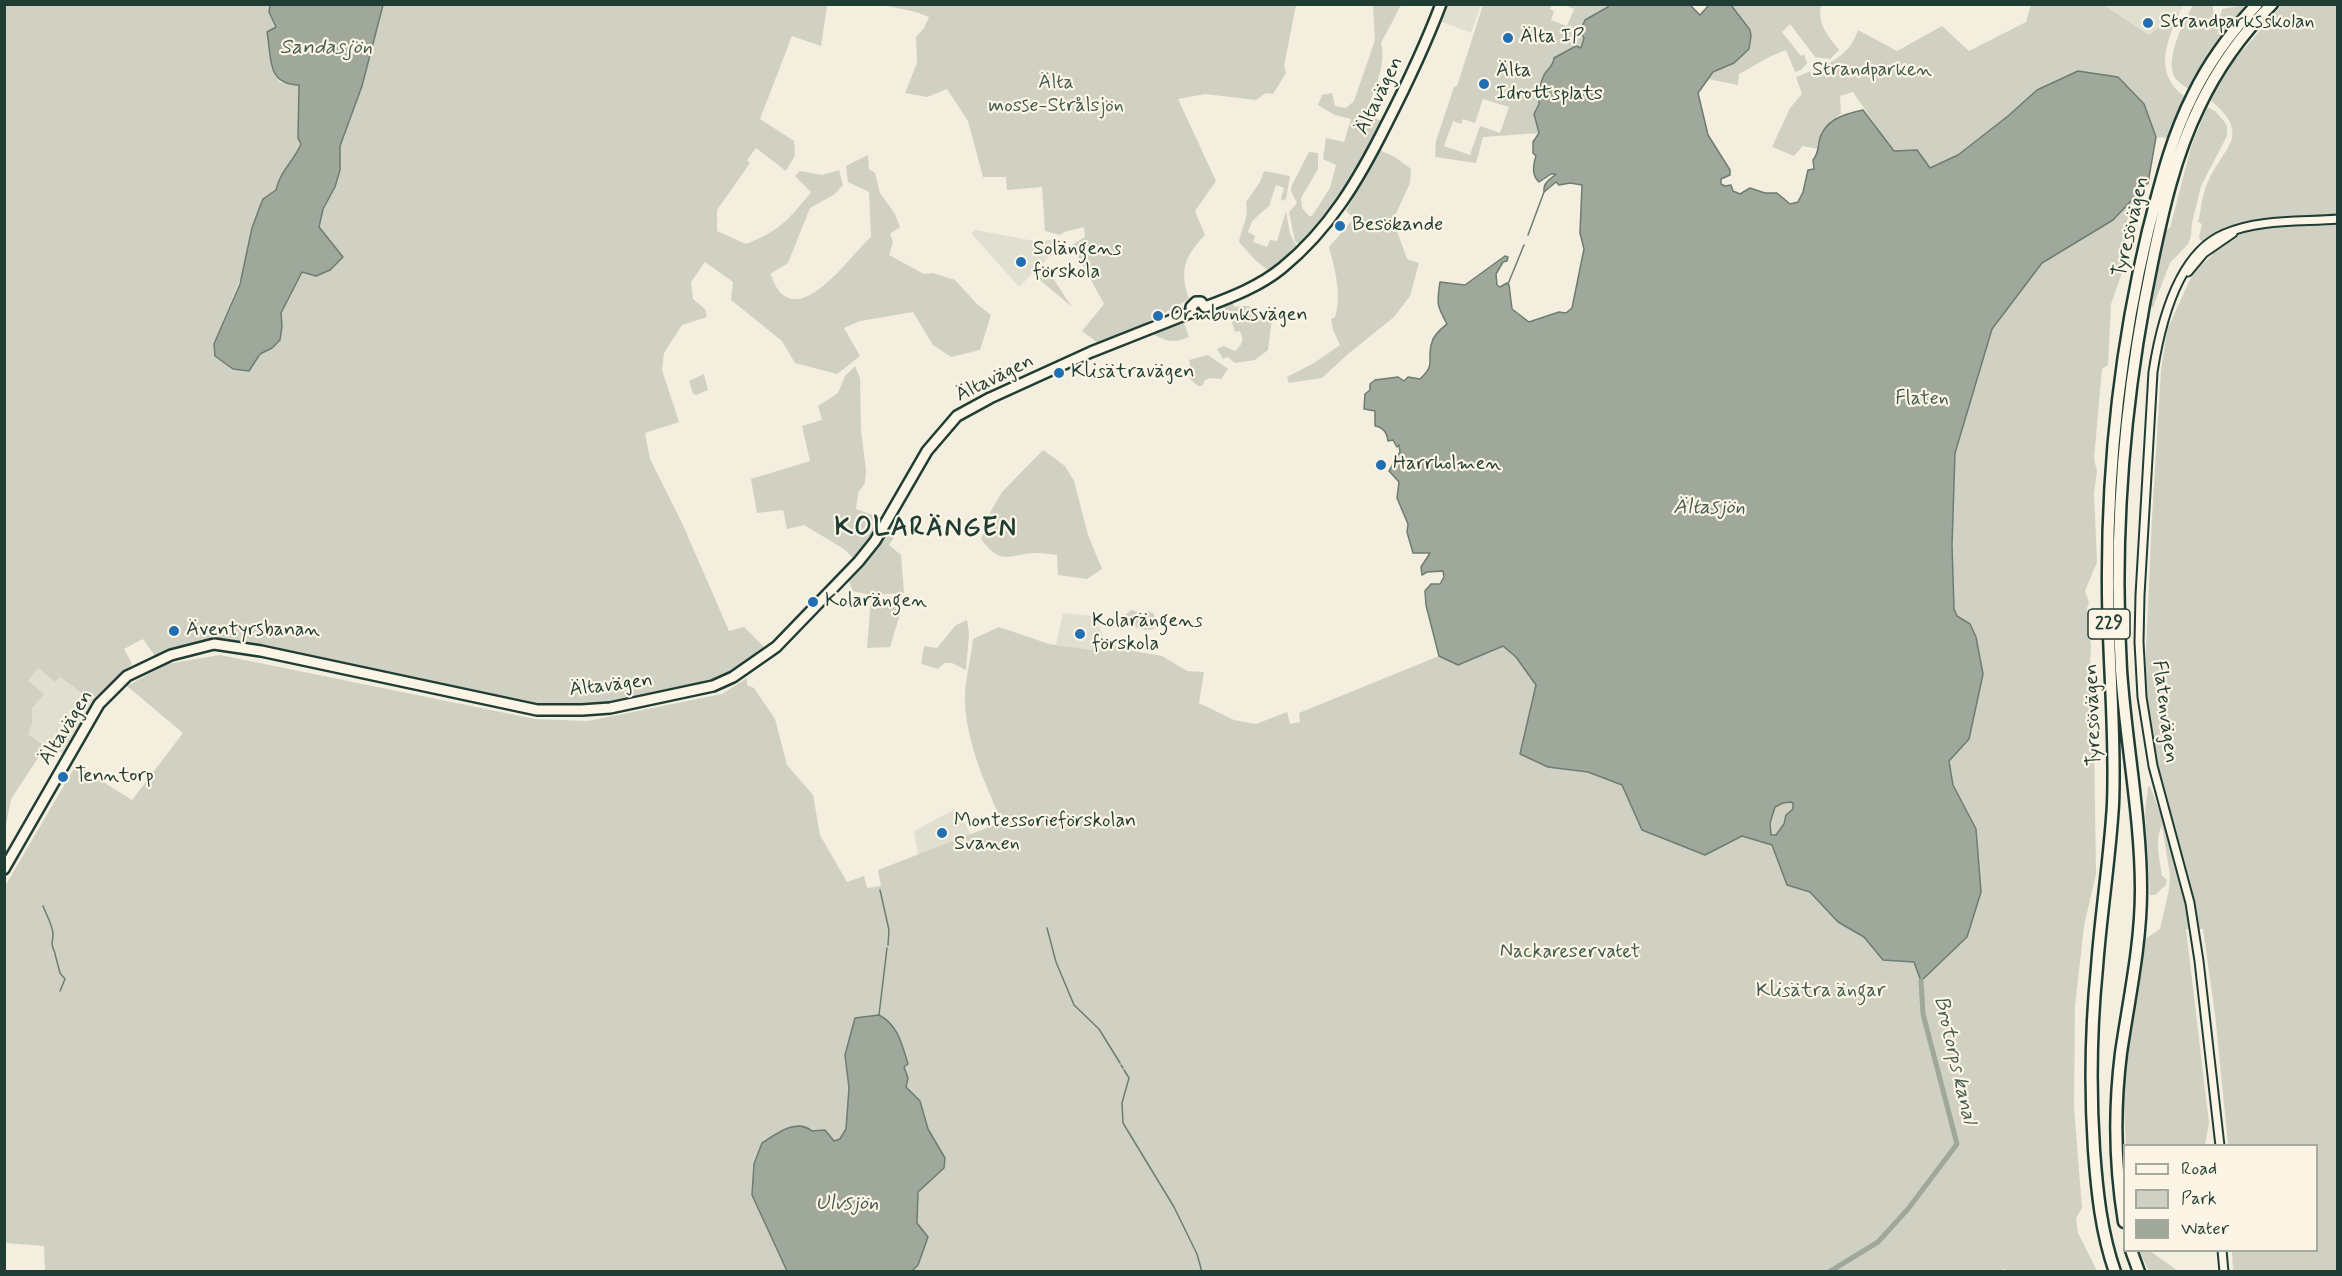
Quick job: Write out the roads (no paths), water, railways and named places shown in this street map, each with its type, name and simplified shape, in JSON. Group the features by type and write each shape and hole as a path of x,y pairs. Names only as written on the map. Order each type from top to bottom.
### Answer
{"highway":[{"name":"Tyresövägen","path":"2115,1272 2102,1224 2096,1181 2091,1060 2097,963 2113,800 2114,738 2108,556 2116,422 2125,353 2141,263 2174,138 2190,100 2205,73 2227,40 2257,4"},
{"name":"Tyresövägen","path":"2123,1213 2118,1167 2118,1094 2121,1054 2138,941 2141,891 2139,843 2121,671 2118,603 2120,502 2129,400 2154,253 2186,137 2217,74 2237,44 2272,4"},
{"path":"2131,1252 2139,1272"}],"main road":[{"name":"Ältavägen","path":"4,869 99,704 128,676 171,655 214,644 261,651 537,710 610,708 669,697 722,683 750,666 776,646 860,561 875,541 927,451 957,416 990,398 1091,352 1192,312 1201,315 1205,307 1248,289 1282,269 1304,249 1338,211 1362,172 1411,77 1440,4"}],"street":[{"name":"Flatenvägen","path":"2220,1144 2199,961 2190,903 2153,766 2142,697 2139,651 2141,575 2152,372 2161,330 2180,281 2204,253 2236,231 2266,224 2337,219"},
{"path":"2222,1252 2224,1272"}],"water":[{"name":"Sandasjön","path":"270,5 383,5 362,86 340,146 340,170 335,187 323,209 319,227 343,257 330,270 316,276 302,272 281,313 280,340 272,348 260,354 249,371 233,369 215,356 214,344 240,284 252,228 263,199 276,190 281,177 301,144 298,138 299,85 288,84 281,80 272,68 267,32 276,27 269,12"},
{"name":"Ältasjön","path":"1608,5 1690,5 1700,15 1709,5 1731,5 1750,30 1751,36 1749,49 1734,63 1713,72 1698,93 1708,135 1730,170 1730,175 1721,179 1721,184 1731,185 1733,191 1740,194 1750,188 1765,193 1777,193 1790,204 1798,202 1808,170 1814,169 1813,160 1825,128 1835,119 1863,110 1894,151 1917,150 1930,168 1958,155 2037,90 2078,71 2118,77 2144,104 2156,137 2148,183 2113,220 2042,263 1992,329 1955,453 1952,545 1954,609 1957,616 1970,624 1976,637 1983,674 1969,739 1949,761 1953,785 1976,829 1981,892 1967,937 1921,981 1914,962 1883,960 1864,937 1838,922 1810,892 1787,885 1772,845 1742,836 1705,855 1642,830 1622,785 1588,772 1548,767 1520,754 1536,685 1516,657 1503,646 1458,665 1439,656 1426,605 1425,591 1431,584 1440,584 1444,577 1443,571 1427,572 1422,575 1421,567 1430,553 1413,553 1407,532 1408,524 1397,498 1399,482 1389,471 1400,452 1399,445 1397,447 1393,440 1388,441 1384,431 1375,426 1375,411 1364,409 1365,394 1375,380 1398,377 1404,381 1408,377 1420,379 1428,369 1433,339 1447,324 1438,303 1440,282 1465,285 1505,256 1508,257 1507,261 1503,262 1496,274 1497,285 1500,287 1507,283 1509,285 1512,309 1529,322 1559,312 1566,313 1572,308 1584,249 1580,233 1582,185 1570,183 1559,185 1556,182 1544,192 1546,183 1556,174 1551,174 1539,182 1535,177 1536,156 1533,153 1533,142 1539,133 1534,114 1539,104 1544,75 1554,58 1576,46 1581,48 1584,38 1580,31 1585,20","holes":["1783,803 1793,803 1793,809 1786,815 1784,824 1776,835 1771,835 1770,823 1775,807"]},
{"name":"Ulvsjön","path":"879,1015 891,1024 904,1049 908,1064 904,1067 908,1078 906,1087 920,1101 928,1129 945,1158 944,1168 918,1192 917,1223 928,1237 918,1265 911,1272 787,1271 752,1195 754,1164 762,1143 786,1129 799,1126 812,1131 825,1130 834,1141 840,1139 846,1129 849,1088 845,1055 855,1018"}],"waterway":[{"path":"1528,235 1544,192"},
{"path":"1508,284 1524,245"},
{"path":"880,890 889,930 888,945"},
{"path":"43,906 52,927 52,945 55,953"},
{"path":"1047,928 1056,962 1074,1005 1099,1029 1120,1063"},
{"path":"879,1015 887,948"},
{"path":"55,954 60,973 65,979 60,991"},
{"name":"Brotorps kanal","path":"1829,1272 1878,1242 1908,1209 1957,1144 1923,1014 1921,981"},
{"path":"1124,1070 1129,1078 1122,1103 1123,1123 1174,1207 1197,1254 1202,1272"}],"place":[{"name":"Strandparksskolan","path":"2148,23"},
{"name":"Älta IP","path":"1508,38"},
{"name":"Älta Idrottsplats","path":"1484,84"},
{"name":"Besökande","path":"1340,226"},
{"name":"Solängens förskola","path":"1021,262"},
{"name":"Ormbunksvägen","path":"1158,316"},
{"name":"Klisätravägen","path":"1059,373"},
{"name":"Harrholmen","path":"1381,465"},
{"name":"Kolarängen","path":"813,602"},
{"name":"Äventyrsbanan","path":"174,631"},
{"name":"Kolarängens förskola","path":"1080,634"},
{"name":"Tenntorp","path":"63,777"},
{"name":"Montessorieförskolan Svanen","path":"942,833"}],"district":[{"name":"KOLARÄNGEN","path":"926,530"}],"park label":[{"name":"Strandparken","path":"1872,71"},
{"name":"Älta mosse-Strålsjön","path":"1056,96"},
{"name":"Flaten","path":"1922,400"},
{"name":"Nackareservatet","path":"1570,953"},
{"name":"Klisätra ängar","path":"1821,992"}]}
